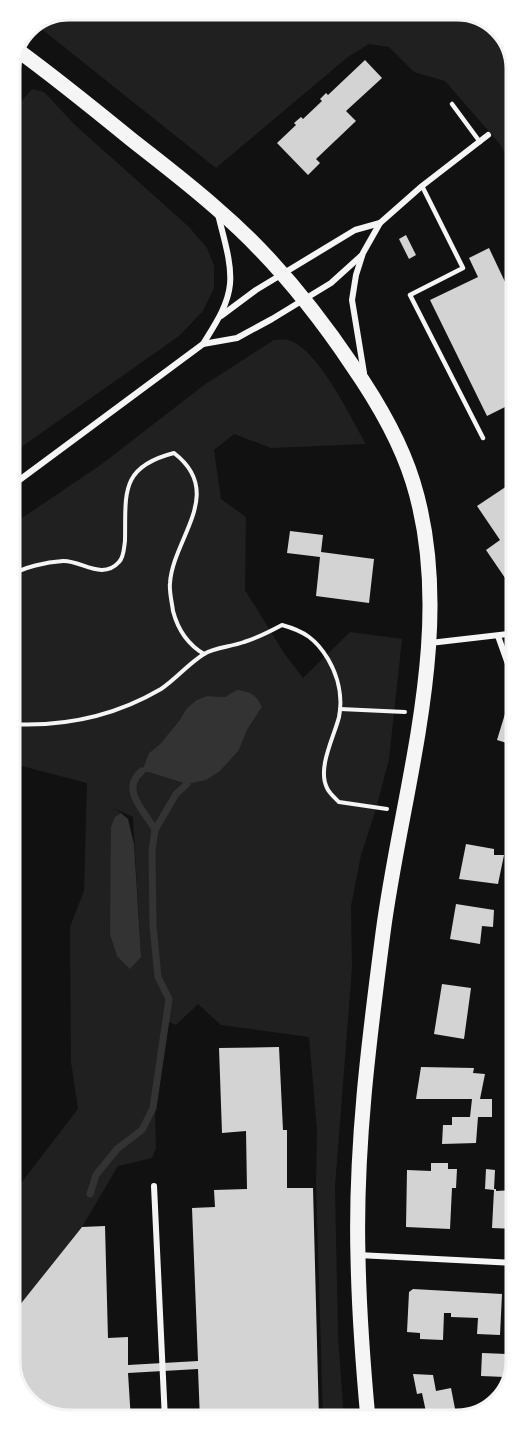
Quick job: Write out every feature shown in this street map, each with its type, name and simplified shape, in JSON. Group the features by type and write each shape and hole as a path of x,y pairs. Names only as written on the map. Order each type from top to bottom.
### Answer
{"main road":[{"path":"22,54 217,208 283,274 305,299 366,386 397,444 412,479 420,511 428,569 429,643 421,713 384,927 373,1016 360,1165 357,1255 367,1410"}],"street":[{"path":"366,386 357,342 352,300 356,275 363,253 380,223 422,186 488,135"},
{"path":"20,480 203,344 220,316 230,286 231,272 217,208"},
{"path":"220,316 355,230 380,223"},
{"path":"203,344 237,338 331,283 363,253"},
{"path":"429,643 507,634"},
{"path":"498,636 507,661"},
{"path":"154,1186 165,1410"},
{"path":"357,1255 507,1262"}],"lane":[{"path":"452,104 480,141"},
{"path":"422,186 463,268 410,295 483,438"}],"path":[{"path":"20,572 32,567 64,561 95,570 107,569 119,562 124,549 124,503 127,489 135,473 147,463 174,453 186,462 195,478 196,497 193,518 170,583 172,605 176,622 184,637 193,648 204,654"},
{"path":"20,725 65,724 121,708 162,688 204,654 244,643 282,625 310,635 321,647 331,663 340,695 339,716 326,754 324,774 326,788 339,802 404,810"},
{"path":"340,708 421,713"}],"shaded area":[{"path":"59,20 467,20 490,32 498,41 505,56 507,156 499,143 445,81 414,72 389,47 369,44 349,56 216,168 41,28"},
{"path":"32,89 44,92 75,125 189,227 207,248 214,266 214,288 203,311 179,336 20,448 20,103"},
{"path":"274,340 288,340 311,356 333,385 366,444 271,448 234,434 214,450 221,499 246,517 245,590 284,653 303,678 350,632 402,639 389,759 361,855 351,906 352,968 335,1186 338,1336 343,1410 323,1410 316,1182 317,1130 309,1037 221,1025 198,1004 176,1025 164,1020 154,1079 156,1148 152,1158 118,1166 82,1227 20,1305 20,1184 78,1109 71,1062 70,927 84,891 87,783 20,766 20,519 102,464 204,385","holes":["237,691 246,692 258,699 262,707 247,730 239,750 152,773 142,771 149,753 160,744 187,708 207,696 225,697","111,807 133,817 141,957 115,817 121,813"]},
{"path":"237,690 252,694 262,707 247,730 239,750 220,771 206,780 187,784 142,771 149,753 160,744 187,708 207,696 225,697"},
{"path":"121,813 128,819 134,844 141,957 130,969 117,956 110,934 111,827 115,817"}],"building":[{"path":"365,60 382,78 346,111 356,121 316,159 320,163 308,175 277,143 296,125 294,123 301,117 303,119 322,101 320,99 326,93 328,95"},
{"path":"406,235 416,255 409,259 399,239"},
{"path":"489,248 507,286 507,406 487,416 430,300 478,277 469,258"},
{"path":"507,486 507,581 486,550 500,540 477,506"},
{"path":"290,531 323,535 321,552 374,559 369,603 316,596 320,557 287,553"},
{"path":"507,707 507,743 497,740"},
{"path":"466,844 494,849 494,855 504,855 498,884 459,879"},
{"path":"456,904 494,910 493,927 482,926 480,944 450,939"},
{"path":"442,984 471,988 464,1039 434,1034"},
{"path":"279,1047 283,1130 287,1130 287,1188 313,1188 319,1410 200,1410 198,1369 128,1373 130,1410 65,1410 50,1407 34,1396 21,1374 20,1305 82,1227 105,1226 108,1338 128,1337 128,1365 198,1361 192,1208 215,1207 214,1190 247,1189 246,1131 222,1133 219,1048"},
{"path":"421,1067 474,1068 473,1073 485,1074 480,1099 492,1099 492,1117 478,1117 476,1143 442,1144 443,1125 452,1125 452,1117 470,1117 472,1099 416,1099"},
{"path":"431,1163 448,1163 448,1169 457,1169 456,1188 452,1188 450,1229 406,1227 407,1170 431,1171"},
{"path":"486,1169 495,1170 494,1189 507,1190 507,1229 492,1228 494,1190 485,1189"},
{"path":"413,1289 502,1294 500,1335 477,1334 478,1318 451,1317 451,1313 444,1313 443,1340 420,1339 420,1333 407,1332 409,1292"},
{"path":"482,1353 507,1354 504,1377 481,1376"},
{"path":"413,1374 433,1375 436,1391 451,1388 455,1410 426,1410 422,1393 417,1394"}],"waterway":[{"path":"142,771 136,778 133,793 155,830"},
{"path":"90,1194 96,1175 117,1149 142,1130 153,1108 169,999 158,977 153,926 152,851 155,830 176,794 187,784"}]}
